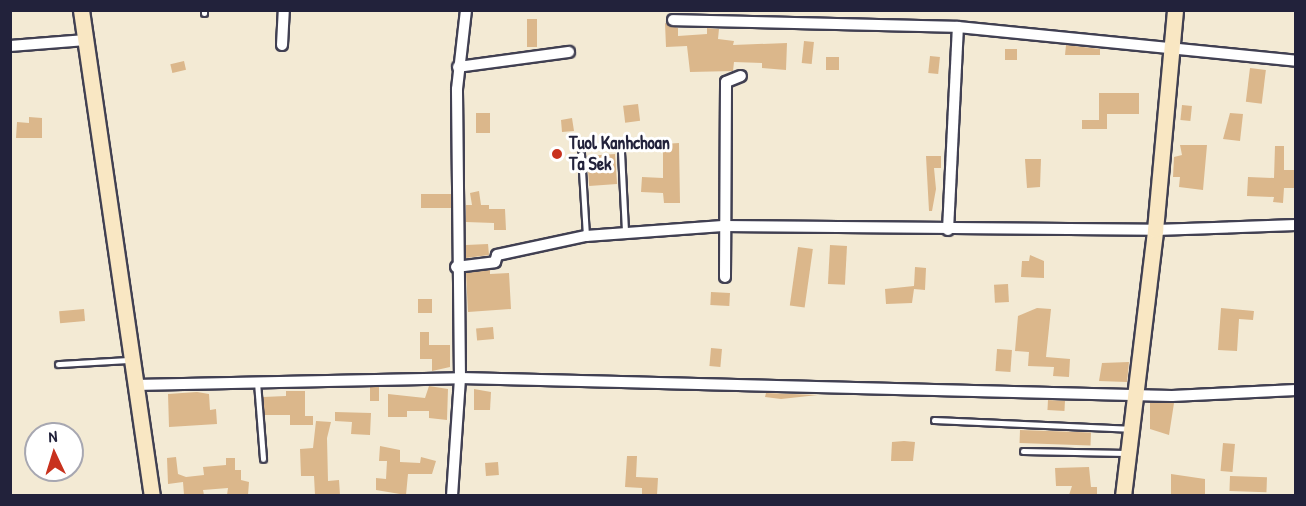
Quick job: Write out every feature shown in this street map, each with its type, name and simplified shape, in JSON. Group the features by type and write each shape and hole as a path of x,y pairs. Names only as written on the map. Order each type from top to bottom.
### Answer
{"street":[{"path":"81,10 152,495"},
{"path":"282,45 284,10"},
{"path":"452,495 460,378 456,267 458,67 466,10"},
{"path":"1123,495 1155,230 1175,10"},
{"path":"673,20 744,16 958,27 1296,61"},
{"path":"948,230 958,27"},
{"path":"10,46 86,40"},
{"path":"458,67 569,52"},
{"path":"725,277 723,226 726,81 741,76"},
{"path":"456,267 495,262 497,255 586,236 723,226 948,230 1155,230 1296,225"},
{"path":"135,385 460,378 1134,396 1296,390"}],"lane":[{"path":"621,152 625,232"},
{"path":"581,154 586,236"},
{"path":"58,364 132,360"},
{"path":"257,381 263,459"},
{"path":"934,420 1130,429"},
{"path":"1023,451 1128,453"}],"building":[{"path":"527,19 537,19 537,47 527,47"},
{"path":"665,23 678,28 678,36 707,34 707,28 719,29 718,39 734,41 733,45 787,43 786,70 762,68 762,63 734,62 733,71 690,72 687,46 666,47"},
{"path":"804,41 814,42 812,64 802,63"},
{"path":"1066,45 1100,49 1100,55 1065,55"},
{"path":"1005,49 1017,49 1017,60 1005,60"},
{"path":"930,56 940,57 938,74 928,73"},
{"path":"826,57 839,57 839,70 826,70"},
{"path":"184,61 186,70 172,73 170,64"},
{"path":"1250,68 1266,70 1262,104 1246,102"},
{"path":"1099,93 1139,93 1139,114 1107,114 1107,129 1082,129 1082,120 1099,120"},
{"path":"638,104 640,121 625,123 623,106"},
{"path":"1182,105 1192,106 1190,121 1180,120"},
{"path":"476,113 490,113 490,133 476,133"},
{"path":"1230,113 1243,114 1240,141 1223,139"},
{"path":"29,117 42,118 42,138 16,138 17,122 29,123"},
{"path":"572,118 574,131 562,132 561,120"},
{"path":"679,143 680,203 664,203 663,193 641,192 642,177 663,178 663,144"},
{"path":"1180,145 1207,145 1203,190 1179,187 1180,177 1173,177 1174,157 1182,155"},
{"path":"1275,146 1284,146 1284,170 1296,170 1296,188 1284,188 1283,203 1273,202 1274,197 1247,196 1248,177 1274,178"},
{"path":"615,154 617,184 589,186 587,156"},
{"path":"926,156 941,156 941,168 934,168 936,189 932,211 929,211"},
{"path":"1025,159 1041,159 1040,187 1027,188"},
{"path":"479,191 481,205 489,205 489,209 505,209 506,230 494,230 494,223 466,222 466,205 472,205 470,193"},
{"path":"421,194 451,194 451,208 421,208"},
{"path":"488,244 489,255 466,258 466,245"},
{"path":"830,245 847,246 845,285 828,284"},
{"path":"798,247 813,249 805,308 790,305"},
{"path":"1030,255 1044,261 1044,278 1021,277 1022,261 1029,261"},
{"path":"915,267 926,268 925,290 914,289 912,303 886,304 885,289 914,286"},
{"path":"490,270 490,274 509,273 511,309 468,312 466,273"},
{"path":"1008,284 1009,302 995,303 994,285"},
{"path":"711,292 730,293 729,306 710,305"},
{"path":"418,299 432,299 432,313 418,313"},
{"path":"1037,308 1051,309 1046,357 1070,359 1069,377 1053,376 1054,367 1028,366 1029,352 1015,351 1018,316"},
{"path":"1221,308 1254,311 1253,320 1239,319 1237,351 1218,350"},
{"path":"84,309 85,321 60,323 59,311"},
{"path":"493,327 494,339 477,340 476,328"},
{"path":"420,332 429,332 429,345 450,345 450,367 432,371 432,359 420,359"},
{"path":"711,348 722,349 720,367 709,366"},
{"path":"997,349 1012,350 1010,372 995,371"},
{"path":"1129,362 1127,382 1099,381 1102,363"},
{"path":"429,386 448,389 447,420 429,418 429,411 407,411 407,417 388,417 388,394 425,398"},
{"path":"370,387 379,387 379,401 370,401"},
{"path":"474,389 491,392 490,410 474,410"},
{"path":"286,391 305,391 305,416 313,416 313,425 290,425 290,415 264,415 263,397 286,396"},
{"path":"197,392 209,394 210,410 216,409 217,424 169,427 168,394"},
{"path":"766,393 818,395 781,399 765,397"},
{"path":"1048,400 1065,401 1064,411 1047,410"},
{"path":"1150,403 1174,403 1169,435 1150,429"},
{"path":"335,412 371,413 370,435 351,434 352,422 335,421"},
{"path":"316,421 331,422 327,438 328,481 339,480 340,495 315,495 314,476 301,476 300,449 313,448"},
{"path":"1020,430 1091,432 1091,445 1020,443"},
{"path":"892,442 915,442 913,461 891,461"},
{"path":"1223,443 1235,444 1233,472 1221,471"},
{"path":"380,446 400,450 400,462 420,463 421,457 436,461 432,474 408,474 406,495 376,490 376,478 386,479 387,461 379,461"},
{"path":"627,456 637,456 636,477 658,478 657,495 642,495 642,488 625,487"},
{"path":"176,457 178,474 186,477 204,475 203,467 226,465 226,458 235,458 235,470 241,470 241,480 249,482 248,495 227,495 228,488 203,490 204,495 184,495 183,482 168,484 167,458"},
{"path":"498,462 499,475 486,476 485,463"},
{"path":"1089,467 1091,487 1097,487 1097,495 1069,495 1072,486 1056,486 1055,468"},
{"path":"1171,474 1205,479 1205,494 1171,494"},
{"path":"1230,476 1267,477 1266,492 1229,491"}],"place":[{"name":"Tuol Kanhchoan Ta Sek","path":"557,154"}]}
